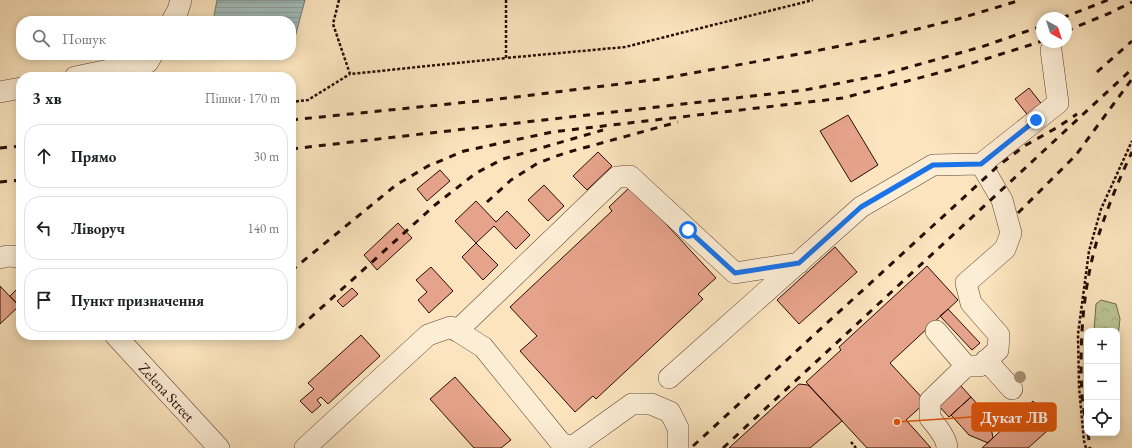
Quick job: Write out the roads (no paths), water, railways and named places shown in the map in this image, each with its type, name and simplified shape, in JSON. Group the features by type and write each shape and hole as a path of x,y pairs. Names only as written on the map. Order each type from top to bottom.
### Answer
{"street":[{"path":"175,16 181,0"},
{"path":"669,378 861,207 933,165 981,164 1058,103 1051,50"},
{"path":"96,72 146,60"},
{"path":"0,92 16,89"},
{"path":"947,448 947,444 936,424 930,418 930,401 976,363 998,350 999,335 971,303 966,283 1005,249 1011,234 1002,200 981,164"},
{"path":"457,331 617,177 630,176 735,273 799,263"},
{"path":"0,258 7,256 16,257"},
{"path":"305,448 428,335 451,327 483,347 561,442 572,447 632,404 651,404 670,412 678,428 678,448"},
{"path":"936,331 1012,389"},
{"name":"Zelena Street","path":"120,340 219,448"}],"water":[{"path":"217,0 305,0 296,34 296,16 214,16"}],"railway":[{"path":"296,119 508,98 660,79 885,37 958,19 1021,0"},
{"path":"1072,14 1108,0"},
{"path":"1072,29 1132,2"},
{"path":"296,148 805,90 881,75 981,47 1036,28"},
{"path":"1097,72 1132,41"},
{"path":"296,267 396,185 428,166 464,151 552,132 843,98 957,68 1036,43"},
{"path":"723,448 1132,69"},
{"path":"1018,213 1076,155 1132,79"},
{"path":"693,446 998,166 1026,145 1058,127 1077,114"},
{"path":"487,202 511,180 538,163 565,153 678,122"},
{"path":"299,328 435,205 476,173 503,159 603,130"},
{"path":"0,148 16,146"},
{"path":"1084,412 1082,400 1081,355 1086,291 1094,251 1100,231 1123,171 1132,152"},
{"path":"0,182 16,180"},
{"path":"1088,436 1090,448"}],"place":[{"name":"Дукат ЛВ","path":"897,422"}]}
